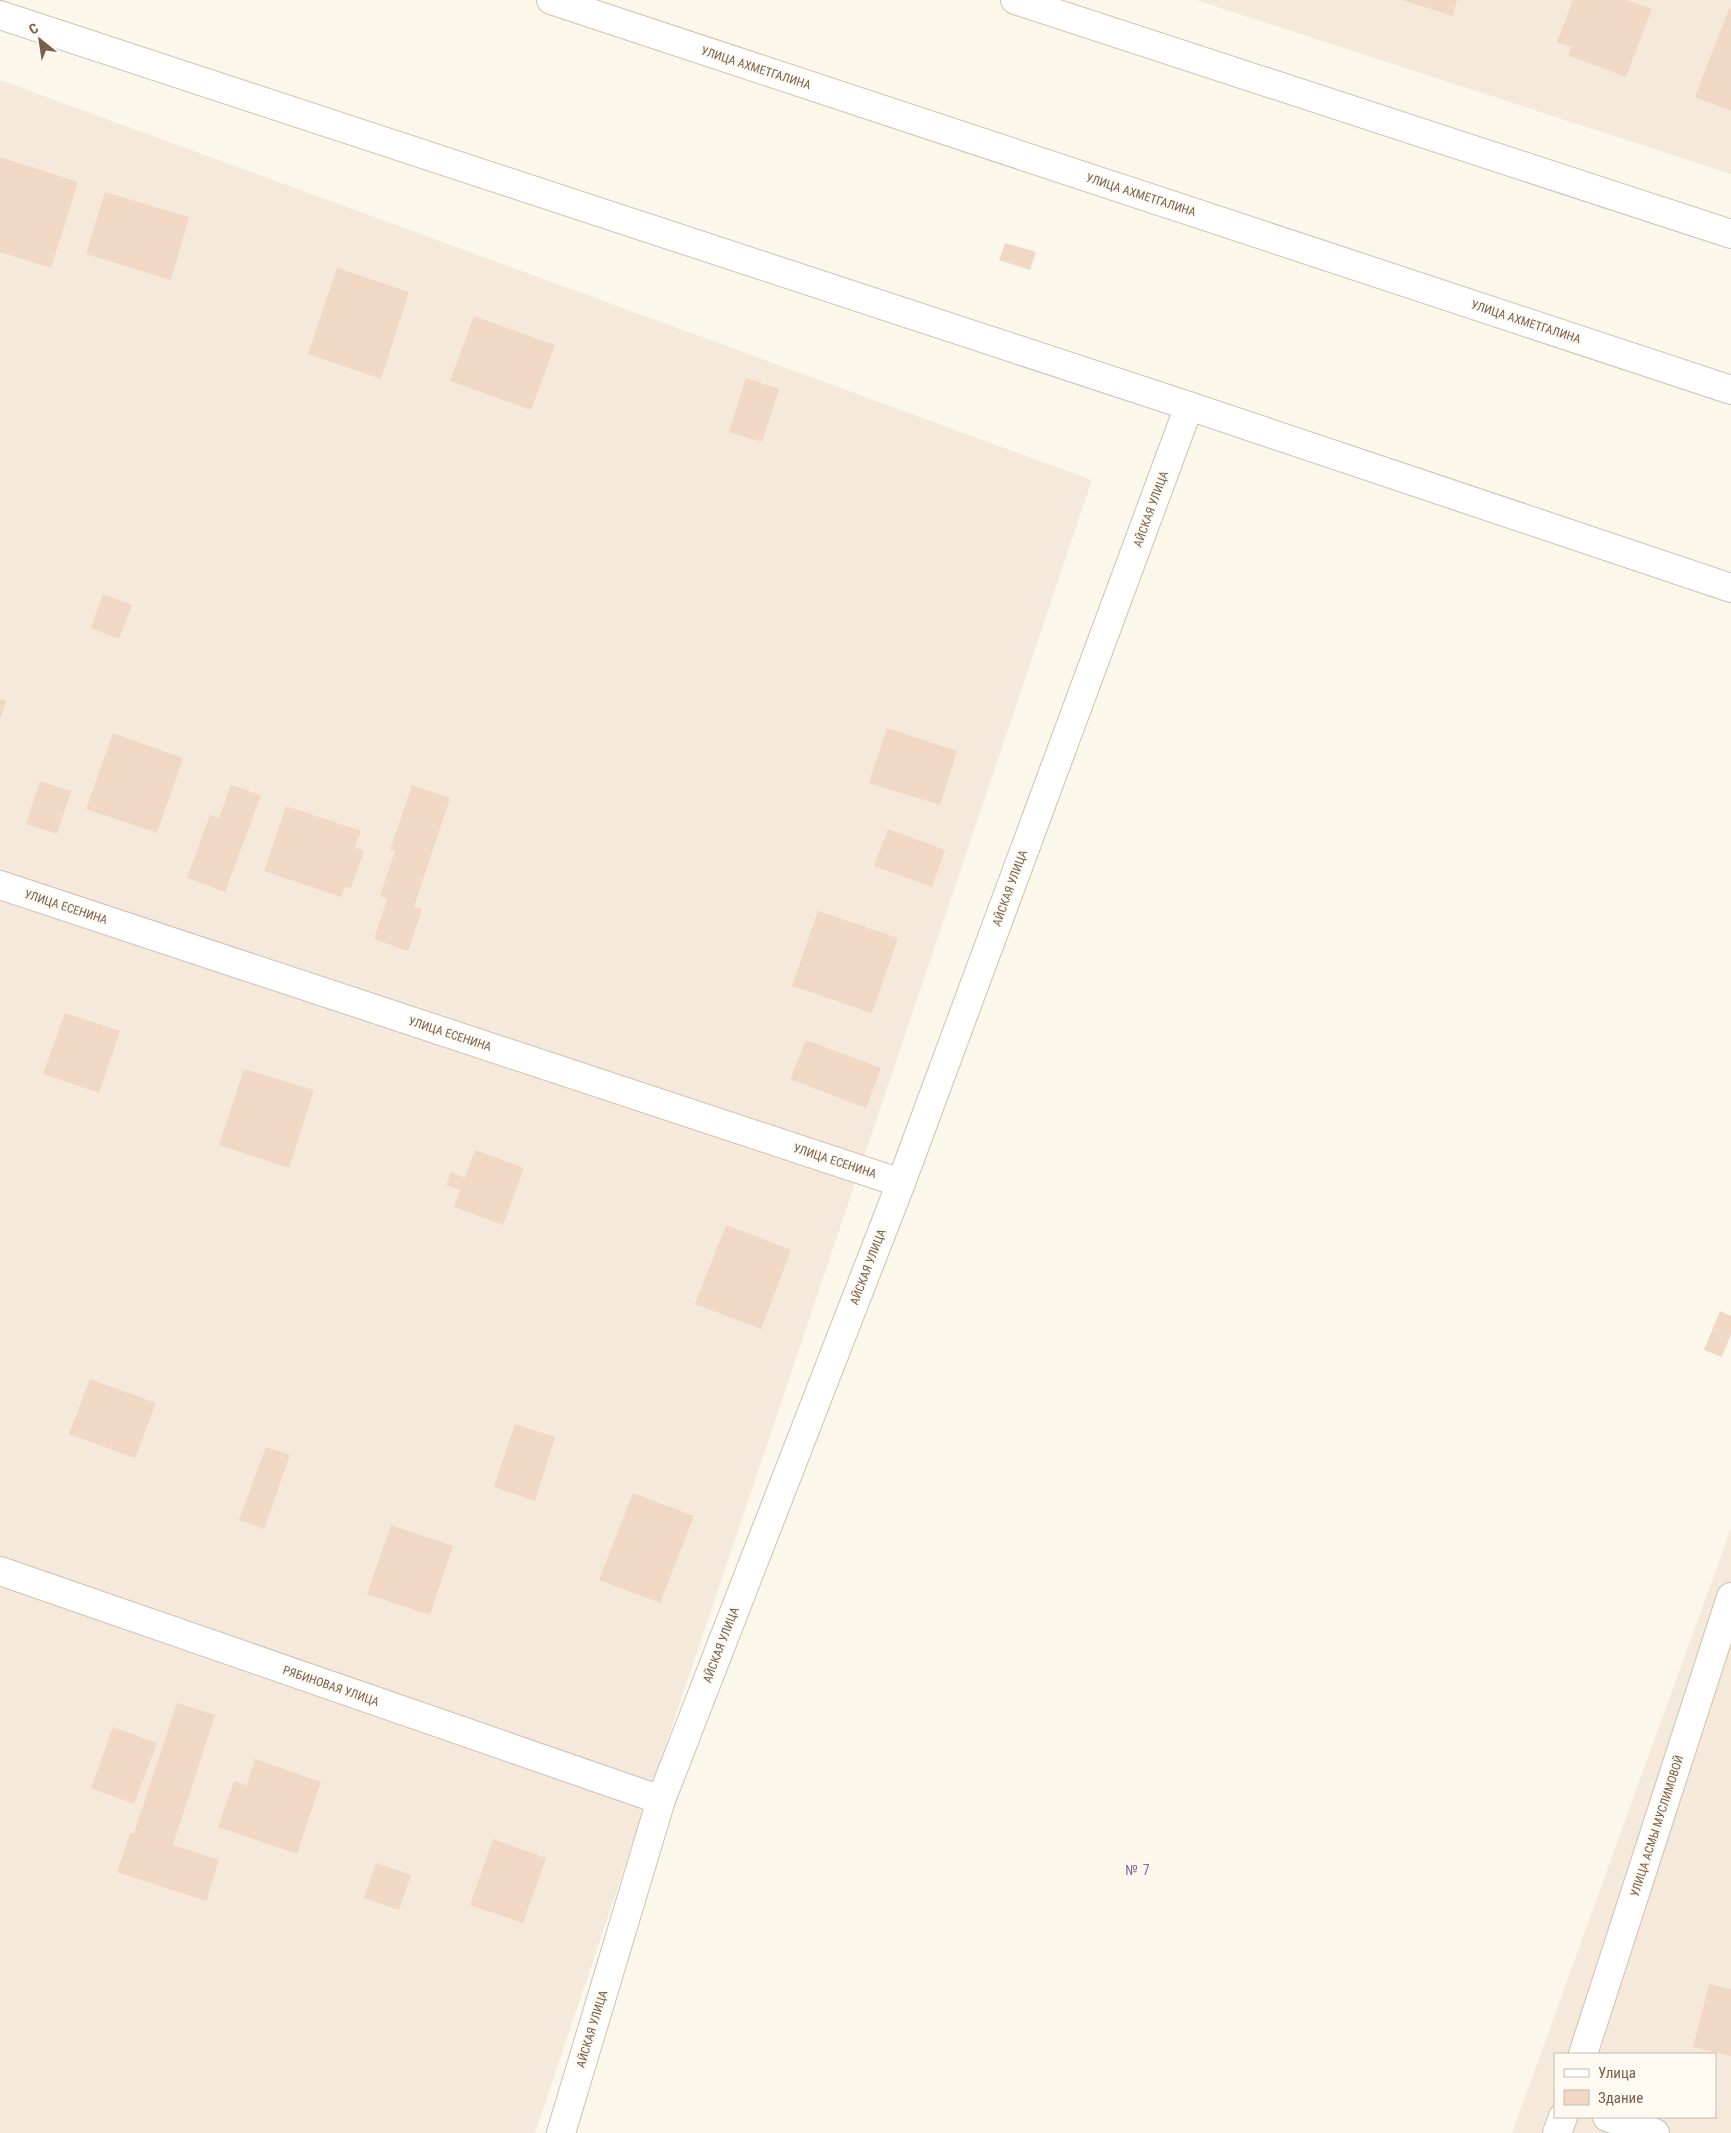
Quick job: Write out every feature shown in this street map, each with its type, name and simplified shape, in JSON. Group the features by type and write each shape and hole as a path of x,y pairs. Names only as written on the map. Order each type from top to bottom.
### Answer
{"street":[{"name":"УЛИЦА АХМЕТГАЛИНА","path":"551,0 1731,390"},
{"path":"1015,0 1731,234"},
{"path":"0,15 1189,406 1731,588"},
{"name":"АЙСКАЯ УЛИЦА","path":"561,2133 661,1800 901,1183 1189,406"},
{"name":"УЛИЦА ЕСЕНИНА","path":"0,885 901,1183"},
{"name":"РЯБИНОВАЯ УЛИЦА","path":"0,1571 661,1800"},
{"name":"УЛИЦА АСМЫ МУСЛИМОВОЙ","path":"1583,2053 1731,1598"},
{"path":"1557,2133 1563,2118"},
{"path":"1610,2118 1655,2133"}],"shaded area":[{"path":"1196,0 1731,0 1731,174"},
{"path":"0,80 1092,480 535,2133 0,2133"},
{"path":"1731,1528 1731,2133 1512,2133"}],"building":[{"path":"1402,0 1457,0 1453,16"},
{"path":"1573,0 1627,0 1652,9 1626,77 1568,55 1571,47 1557,42"},
{"path":"1729,8 1731,9 1731,111 1695,97"},
{"path":"0,157 78,182 51,268 0,252"},
{"path":"105,192 189,217 171,280 86,254"},
{"path":"1005,243 1036,252 1030,270 999,260"},
{"path":"337,268 409,292 381,379 308,354"},
{"path":"474,316 555,345 531,410 450,381"},
{"path":"746,378 779,389 762,442 729,432"},
{"path":"103,594 132,605 119,639 91,628"},
{"path":"0,699 6,701 0,719"},
{"path":"887,728 957,751 940,805 869,783"},
{"path":"113,733 183,758 157,833 86,809"},
{"path":"40,781 71,791 57,834 26,824"},
{"path":"231,785 261,795 225,892 187,878 210,815 219,818"},
{"path":"412,785 450,798 414,907 422,909 408,951 374,939 387,899 380,896 395,851 390,850"},
{"path":"286,806 361,831 355,847 364,851 351,888 345,887 341,897 264,871"},
{"path":"888,829 945,850 932,887 874,866"},
{"path":"818,911 898,938 872,1013 792,986"},
{"path":"65,1013 120,1031 99,1093 43,1074"},
{"path":"806,1040 881,1068 866,1108 790,1079"},
{"path":"244,1069 314,1090 289,1168 219,1145"},
{"path":"475,1150 524,1168 503,1225 454,1207 460,1190 446,1185 451,1172 465,1178"},
{"path":"726,1225 791,1250 761,1329 695,1304"},
{"path":"1720,1311 1731,1316 1731,1334 1722,1357 1704,1350"},
{"path":"90,1379 156,1403 135,1458 69,1434"},
{"path":"515,1424 555,1437 535,1501 494,1487"},
{"path":"266,1447 290,1455 264,1529 239,1520"},
{"path":"633,1493 694,1516 660,1603 599,1580"},
{"path":"391,1525 453,1546 430,1615 367,1594"},
{"path":"177,1703 215,1715 173,1845 219,1860 206,1901 117,1872 130,1833 134,1833"},
{"path":"113,1727 157,1743 134,1804 91,1788"},
{"path":"255,1759 321,1782 297,1854 218,1827 234,1781 247,1785"},
{"path":"493,1839 546,1858 523,1923 470,1905"},
{"path":"376,1863 411,1875 399,1910 364,1898"},
{"path":"1709,1984 1731,1989 1731,2056 1693,2047"}],"district":[{"name":"№ 7","path":"1138,1870"}]}
